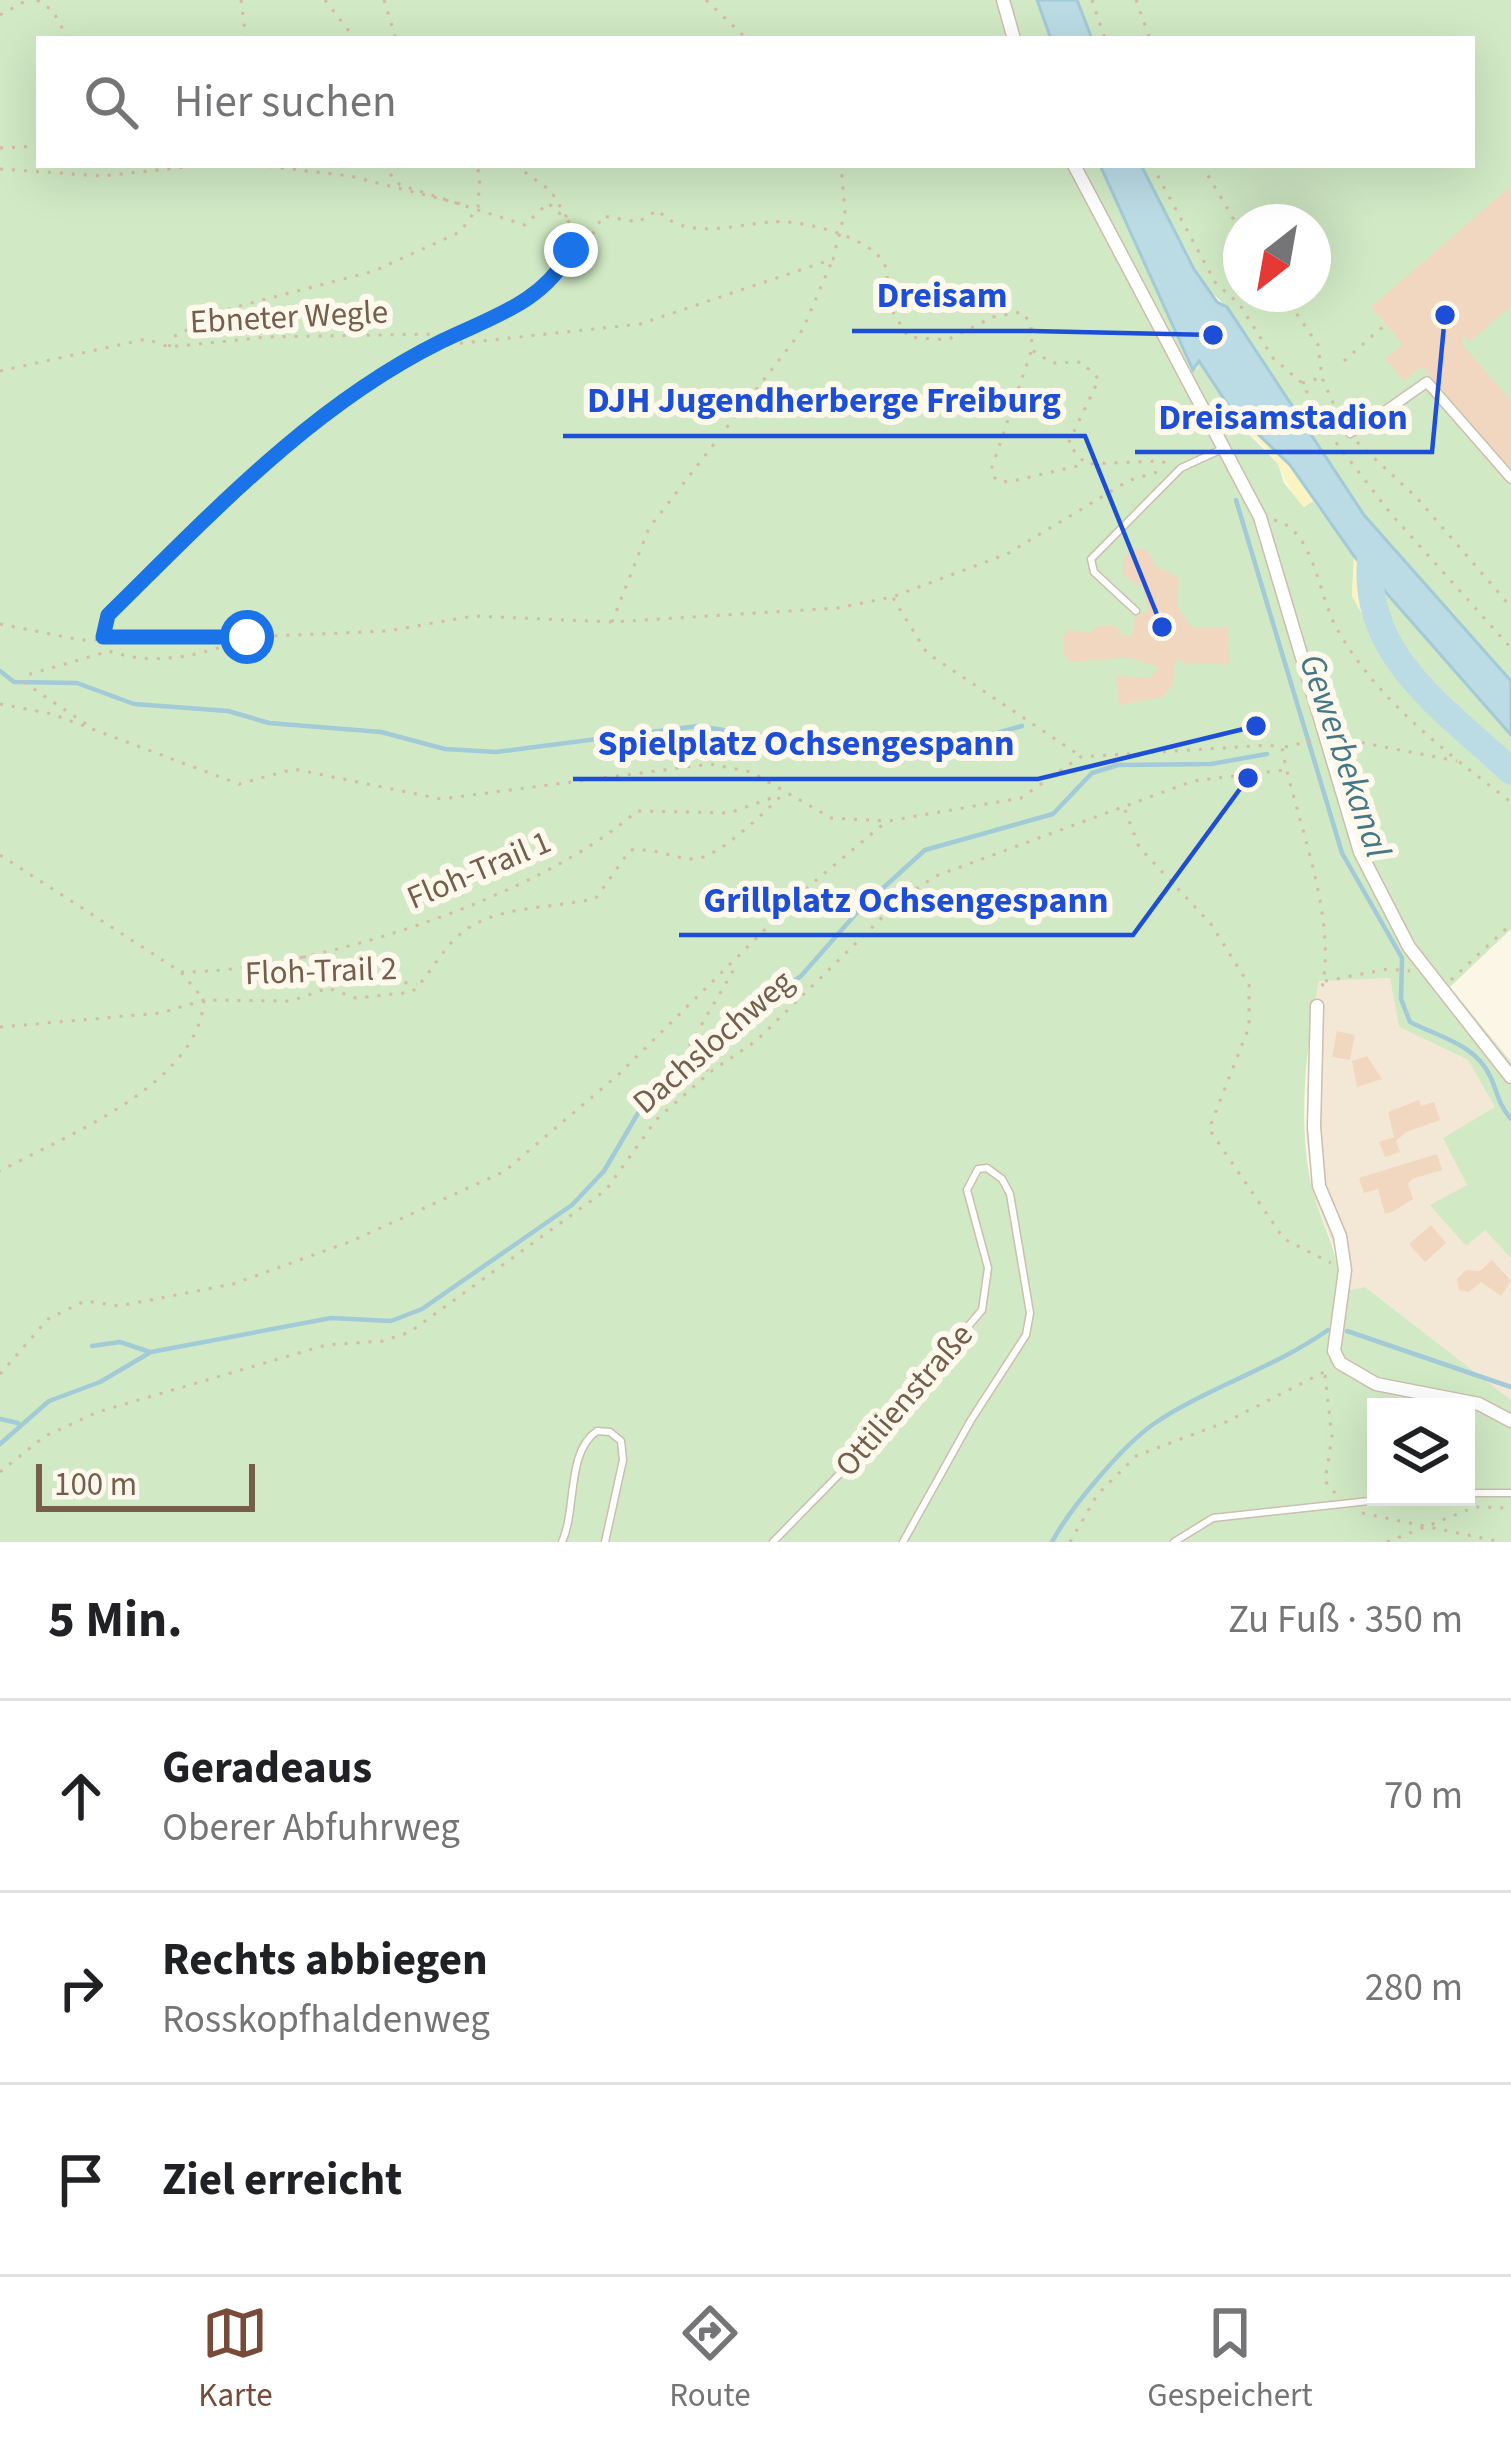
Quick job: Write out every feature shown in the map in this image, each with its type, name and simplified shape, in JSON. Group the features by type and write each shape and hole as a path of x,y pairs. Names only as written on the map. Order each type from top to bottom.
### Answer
{"street":[{"path":"1003,0 1013,36"},
{"path":"1076,168 1220,450 1260,517 1360,852 1423,965 1511,1077"},
{"path":"1367,424 1430,380 1511,478"},
{"path":"1317,1006 1317,1166 1346,1270 1334,1351 1340,1363 1376,1384 1479,1404 1511,1421"}],"lane":[{"path":"1350,434 1367,424"},
{"path":"1136,610 1094,572 1091,559 1176,468 1220,450"},
{"name":"Ottilienstraße","path":"773,1542 861,1452 982,1310 988,1268 967,1190 978,1169 987,1168 1002,1179 1010,1194 1030,1313 1026,1335 971,1420 903,1542"},
{"path":"562,1542 573,1519 579,1450 597,1431 610,1432 621,1441 623,1460 605,1542"},
{"path":"1475,1493 1511,1493"},
{"path":"1174,1542 1213,1518 1367,1501"}],"path":[{"path":"0,15 27,0"},
{"path":"37,0 53,11 66,36"},
{"path":"241,0 246,36"},
{"path":"325,0 353,36"},
{"path":"384,0 395,36"},
{"path":"706,0 744,36"},
{"path":"1092,0 1104,36"},
{"path":"1136,0 1149,36"},
{"path":"0,148 36,146"},
{"path":"0,169 102,176 178,168"},
{"path":"282,168 350,176 478,207"},
{"path":"385,168 400,185 524,225 548,203 589,240 603,216 638,223 658,210 668,221 688,228 714,224 735,230 772,221 842,236 876,254 886,266 890,304 908,338 947,340 993,316 1022,312 1031,324 1032,350 994,457 996,480 1086,464 1162,461 1176,468"},
{"path":"169,346 173,337 228,308 408,258 460,232 478,207 476,168"},
{"path":"109,651 103,637 108,615 299,435 368,380 534,297 559,273 571,250 567,211 551,191 519,168"},
{"path":"612,622 649,528 803,329 842,236 843,168"},
{"path":"1154,168 1213,273 1272,352 1302,383 1331,436 1391,514 1511,648"},
{"path":"1204,168 1225,204"},
{"name":"Ebneter Wegle","path":"0,371 146,339 169,346 266,338 437,334 454,344 594,333 640,324 832,260"},
{"path":"1295,312 1318,345 1322,378 1350,434 1417,498 1511,607"},
{"path":"1344,361 1386,324"},
{"path":"1032,350 1052,363 1081,362 1099,379 1069,444 1086,464"},
{"path":"1302,383 1322,378"},
{"path":"0,624 81,640 247,637 387,631 474,616 612,622 838,608 892,597 1007,554 1128,481 1176,468"},
{"path":"1260,517 1295,529 1336,627 1362,669 1394,706 1511,802"},
{"path":"892,597 927,652 960,679 1077,750 1079,757"},
{"path":"92,728 25,683 27,675 67,659 109,651 163,658 206,654 247,637"},
{"path":"0,704 92,728 239,784 295,769 441,799 710,764 751,772 831,818 888,821 1021,798 1079,757 1248,743 1282,748 1323,739 1362,739 1394,753 1459,762"},
{"path":"1282,748 1313,864 1323,982 1317,1006"},
{"name":"Dachslochweg","path":"0,1472 45,1436 98,1412 326,1345 383,1341 410,1332 606,1190 644,1134 710,1072 757,1040 919,887 971,860 1193,781 1286,770"},
{"name":"Floh-Trail 1","path":"181,972 225,972 295,957 453,911 598,846 637,811 729,813 783,794"},
{"name":"Floh-Trail 2","path":"0,1027 161,1013 205,1000 271,1004 328,988 356,998 397,996 421,984 468,929 535,906 562,907 596,898 630,850 659,848 689,860 709,857 783,794"},
{"path":"1124,808 1139,847 1211,924 1249,985 1249,1027 1209,1129 1284,1239 1346,1270"},
{"path":"0,1374 48,1319 85,1301 119,1306 233,1284 434,1207 505,1172 739,961 808,887 888,821"},
{"path":"0,855 181,972 205,1000 202,1025 180,1061 104,1116 0,1171"},
{"path":"1441,989 1511,924"},
{"path":"295,957 326,956 369,979 421,984"},
{"path":"710,1072 686,1051 739,961"},
{"path":"1323,982 1423,965"},
{"path":"1070,1542 1097,1495 1136,1456 1226,1422 1340,1363"},
{"path":"1325,1372 1332,1437 1325,1480 1344,1504 1370,1517 1501,1542"},
{"path":"1387,1542 1418,1526 1475,1508 1511,1508"}],"shaded area":[{"path":"1390,978 1399,1027 1468,1060 1496,1107 1444,1138 1467,1185 1465,1246 1485,1229 1511,1258 1511,1400 1365,1287 1340,1293 1340,1263 1314,1196 1306,1135 1313,1014 1319,980"}],"green space":[{"path":"0,0 1037,0 1050,36 36,36 36,168 1101,168 1197,370 1199,360 1236,421 1278,464 1284,483 1304,507 1313,501 1354,556 1352,596 1391,666 1511,781 1511,929 1450,987 1511,1062 1511,1258 1485,1230 1466,1246 1430,1205 1467,1185 1443,1138 1495,1107 1468,1060 1399,1027 1390,978 1319,981 1304,1116 1314,1195 1334,1254 1340,1292 1365,1287 1511,1400 1511,1542 0,1542"},
{"path":"1077,0 1511,0 1511,681 1364,515 1230,312 1331,312 1331,204 1223,204 1223,303 1205,286 1143,168 1475,168 1475,36 1091,36"},
{"path":"1386,590 1511,735 1511,757 1434,688 1402,650 1377,603"}],"sand":[{"path":"1228,405 1290,465 1313,501 1304,507 1299,502 1274,458"},
{"path":"1354,556 1386,590 1377,604 1402,651 1434,688 1511,757 1511,781 1391,666 1352,595"}],"water":[{"path":"1037,0 1077,0 1091,36 1050,36"},
{"path":"1101,168 1143,168 1194,269 1223,305 1223,312 1230,312 1364,515 1511,681 1511,735 1354,556 1290,465 1228,405 1199,361 1193,370"}],"building":[{"path":"1511,186 1511,306 1469,342 1464,335 1462,344 1511,401 1511,470 1422,366 1404,381 1385,359 1403,344 1371,307"},
{"path":"1132,549 1147,550 1156,566 1179,578 1177,606 1192,628 1228,628 1229,663 1187,664 1179,658 1173,666 1173,684 1163,697 1119,705 1116,676 1150,678 1159,667 1129,657 1071,662 1064,655 1063,639 1068,630 1092,633 1095,627 1114,625 1123,636 1132,635 1135,618 1148,610 1144,589 1123,575 1123,560"},
{"path":"1337,1031 1355,1035 1350,1060 1332,1057"},
{"path":"1367,1056 1382,1079 1357,1087 1352,1061"},
{"path":"1419,1100 1421,1106 1434,1102 1440,1120 1406,1132 1396,1141 1400,1152 1385,1157 1379,1142 1394,1137 1388,1112"},
{"path":"1437,1154 1442,1170 1412,1179 1408,1184 1413,1199 1394,1211 1385,1214 1378,1189 1364,1193 1359,1178"},
{"path":"1431,1225 1446,1243 1425,1262 1409,1244"},
{"path":"1492,1260 1511,1281 1501,1296 1481,1282 1469,1292 1459,1290 1457,1279 1466,1270 1480,1271"}],"waterway":[{"name":"Gewerbekanal","path":"1236,500 1342,853 1402,958 1401,999 1410,1022 1475,1056 1511,1119"},
{"path":"1372,548 1370,585 1377,618 1391,648 1433,700 1511,771"},
{"path":"0,671 14,682 77,683 134,704 228,711 269,723 381,732 445,749 496,752 698,726 761,736 890,741 967,741 1022,726"},
{"path":"712,1053 761,1004 801,976 861,908 925,850 1053,814 1092,773 1118,765 1211,764 1267,754"},
{"path":"0,1444 49,1401 100,1382 151,1352 331,1318 391,1321 422,1309 572,1205 604,1171 644,1103 673,1084"},
{"path":"1052,1542 1098,1478 1155,1423 1328,1330"},
{"path":"1347,1331 1511,1387"},
{"path":"92,1346 120,1342 150,1352"},
{"path":"0,1419 18,1423"}],"place":[{"name":"Dreisamstadion","path":"1445,315"},
{"name":"Dreisam","path":"1213,335"},
{"name":"DJH Jugendherberge Freiburg","path":"1162,627"},
{"name":"Spielplatz Ochsengespann","path":"1256,726"},
{"name":"Grillplatz Ochsengespann","path":"1248,778"}],"route":[{"path":"247,637 103,637 108,615 299,435 368,380 534,297 559,273 571,250"}]}
